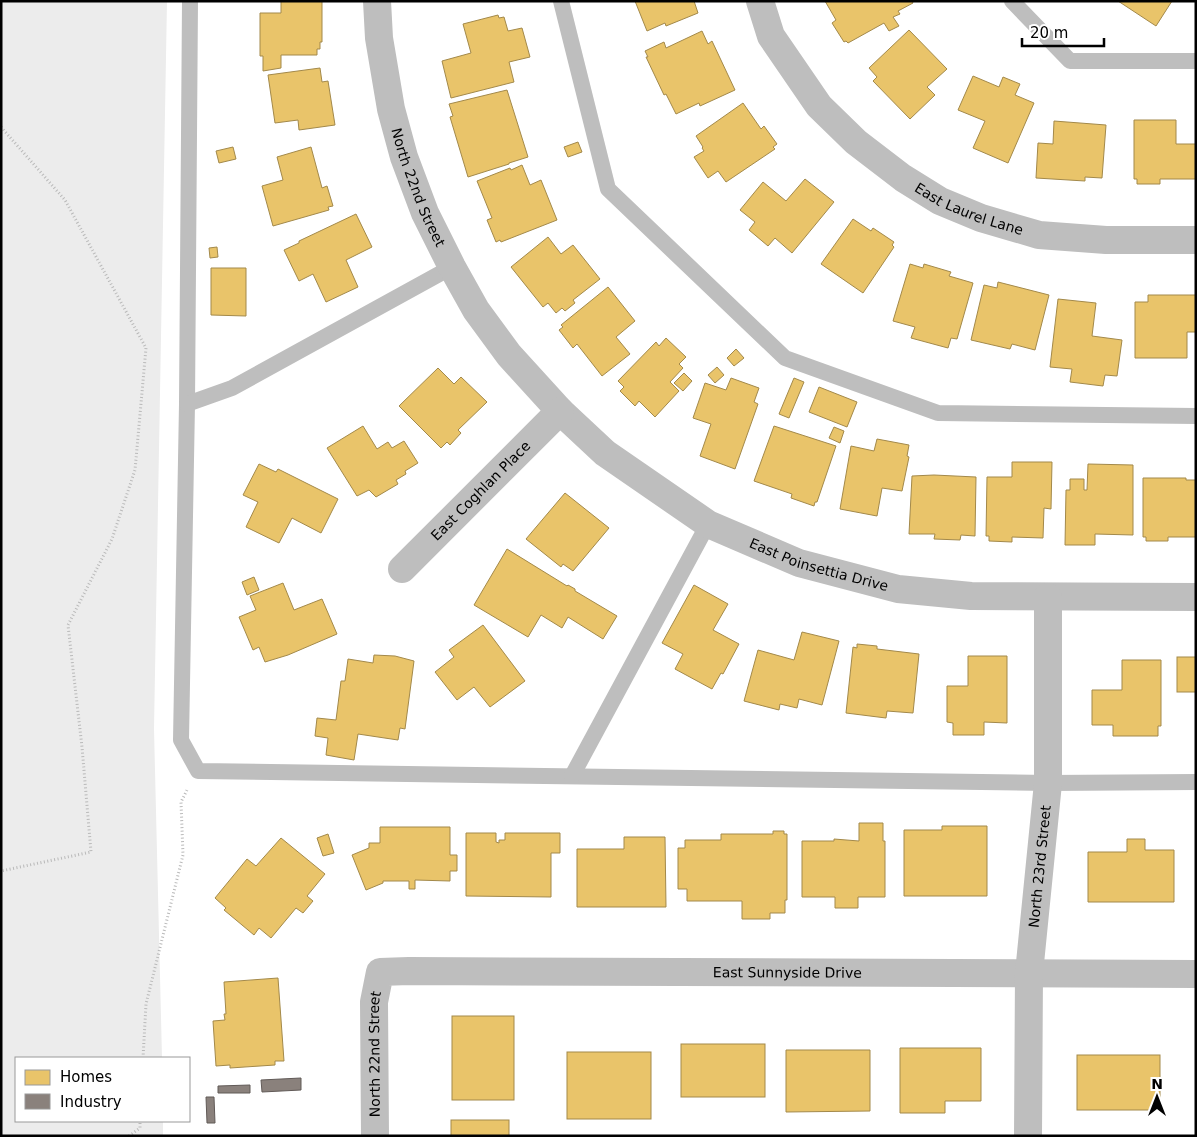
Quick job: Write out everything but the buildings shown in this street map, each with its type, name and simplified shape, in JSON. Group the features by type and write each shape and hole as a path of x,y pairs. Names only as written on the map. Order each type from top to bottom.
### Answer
{"street":[{"name":"North 22nd Street","path":"377,1 379,38 391,109 404,157 425,213 452,267 476,310 508,355"},
{"name":"East Laurel Lane","path":"760,1 771,36 819,106 856,142 903,178 948,204 981,218 1039,235 1106,240 1196,240"},
{"name":"East Poinsettia Drive","path":"508,355 560,412 605,453 708,524 799,563 898,589 971,596 1196,597"},
{"name":"East Coghlan Place","path":"402,569 560,412"},
{"name":"North 23rd Street","path":"1028,1136 1029,973 1048,783 1048,597"},
{"name":"North 22nd Street","path":"376,1136 374,1002 380,972"},
{"name":"East Sunnyside Drive","path":"380,972 1196,974"}],"lane":[{"path":"190,1 187,404 181,740 198,770 1048,783 1196,782"},
{"path":"560,1 608,190 784,358 938,413 1196,416"},
{"path":"1012,1 1070,61 1196,61"},
{"path":"187,404 232,388 452,267"},
{"path":"572,776 708,524"}],"path":[{"path":"1,127 65,200 146,348 135,470 112,539 68,625 82,747 91,852 1,871"},
{"path":"143,1057 146,1004 183,855 181,802 198,770"},
{"path":"137,1136 140,1122"},
{"path":"129,1136 140,1128"}],"shaded area":[{"path":"1,1 167,1 154,729 162,1057 15,1057 15,1122 163,1122 163,1136 1,1136"}]}
